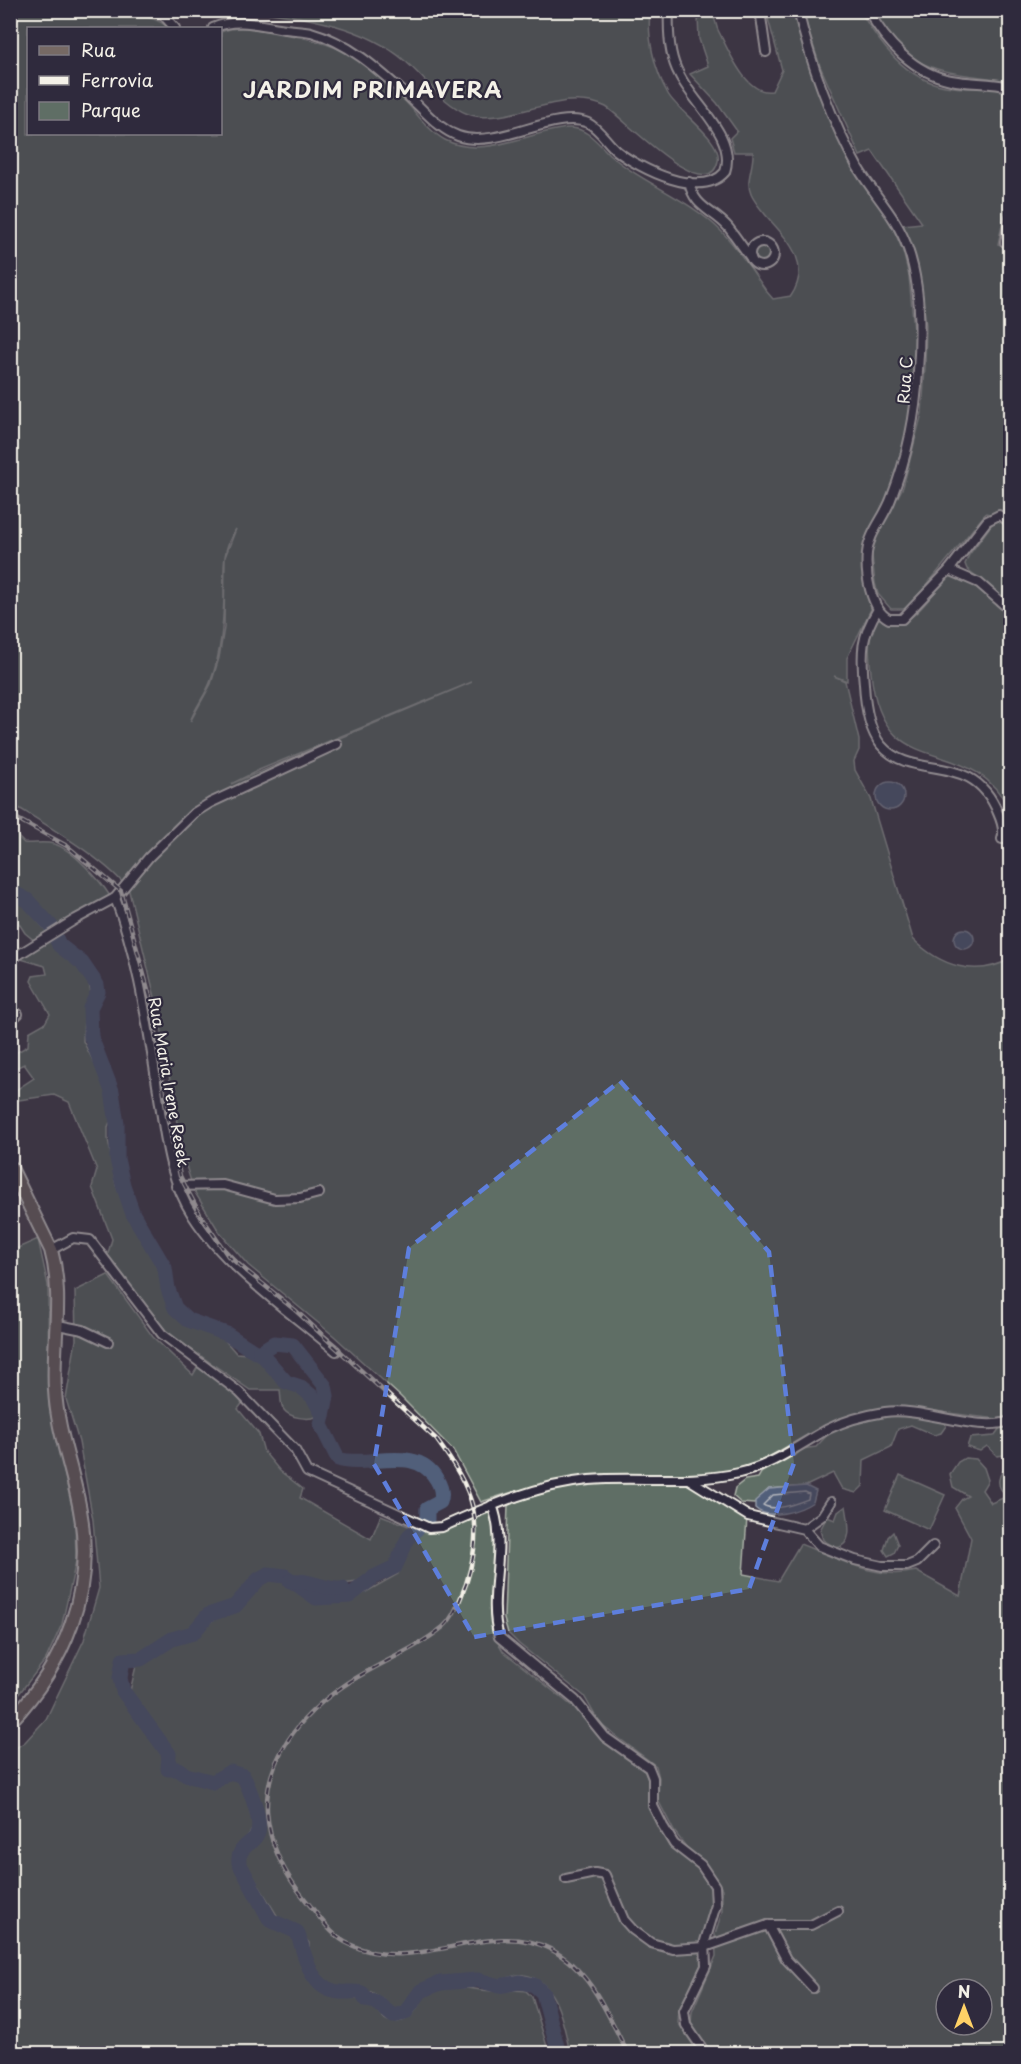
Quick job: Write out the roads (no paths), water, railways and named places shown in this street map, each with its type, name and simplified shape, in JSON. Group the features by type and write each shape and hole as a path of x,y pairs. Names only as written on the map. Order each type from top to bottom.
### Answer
{"main road":[{"path":"10,1166 51,1250 57,1280 58,1325 55,1392 59,1421 80,1511 84,1570 77,1609 63,1648 40,1689 10,1722"}],"street":[{"path":"153,10 164,16 174,27"},
{"path":"216,27 242,22 302,30 323,37 360,55 434,121 459,136 485,138 563,122 582,122 595,128 611,145 651,171 689,182 707,183 725,172 727,156 720,137 679,76 672,53 669,10"},
{"path":"760,10 766,52"},
{"name":"Rua C","path":"798,10 811,57 846,144 866,181 899,229 908,249 915,282 920,349 912,430 891,498 869,541 867,554 870,587 878,609"},
{"path":"868,10 887,39 919,68 952,80 1011,87"},
{"path":"689,182 692,195 699,206 728,227 751,258"},
{"path":"1005,242 1011,217"},
{"path":"1002,839 1004,829 997,809 978,783 958,772 906,759 881,744 866,708 862,644 866,628 878,609 889,619 902,619 949,570 987,521 999,515 1011,522"},
{"path":"949,570 979,583 1011,609"},
{"path":"10,960 115,898 149,857 194,813 210,803 337,744"},
{"name":"Rua Maria Irene Resek","path":"115,898 122,915 147,1022 166,1145 176,1186 208,1238 336,1351"},
{"path":"10,1021 18,1014"},
{"path":"176,1186 223,1185 275,1199 300,1198 319,1193"},
{"path":"51,1250 73,1238 90,1240 162,1334 239,1392 295,1450 307,1472 429,1528 442,1527 492,1505 538,1490 585,1480 718,1477 756,1469 830,1428 884,1412 921,1413 985,1424 1010,1423"},
{"path":"58,1325 82,1330 108,1342"},
{"path":"683,1478 696,1482 748,1516 804,1529 811,1534 816,1544 828,1550 882,1566 897,1567 917,1562 933,1546"},
{"path":"804,1529 822,1516 831,1502"},
{"path":"492,1505 499,1535 496,1622 499,1637 575,1700 605,1737 649,1768 653,1778 653,1806 666,1832 674,1844 701,1865 715,1886 716,1905 706,1935 706,1966 700,1982 686,2005 684,2020 692,2037 706,2054"},
{"path":"566,1879 595,1873 605,1875 624,1920 633,1930 661,1947 684,1950 705,1947 768,1925 811,1925 838,1911"},
{"path":"768,1925 786,1959 813,1988"}],"water":[{"path":"890,782 900,786 904,796 900,806 890,810 880,806 876,796 880,786"},
{"path":"964,929 971,932 974,939 971,946 964,949 957,946 954,939 957,932"},
{"path":"806,1486 816,1491 813,1502 800,1509 768,1514 755,1508 755,1501 769,1489"}],"waterway":[{"path":"10,891 27,900 51,926 59,945 82,963 97,985 98,992 90,1008 91,1037 112,1091 117,1124 117,1159 123,1185 133,1214 165,1268 168,1289 175,1308 188,1320 227,1334 255,1352 260,1352 274,1343 293,1345 325,1386 327,1396 321,1425 338,1459 350,1461 391,1459 417,1463 428,1469 440,1485 441,1491 440,1502 427,1509 427,1520 409,1536 395,1567 374,1577 349,1596 316,1598 285,1576 268,1574 259,1579 235,1606 208,1615 193,1633 172,1639 141,1659 123,1660 120,1678 123,1691 169,1754 168,1769 178,1769 186,1775 213,1782 230,1772 243,1776 254,1803 259,1826 256,1836 243,1848 239,1863 270,1920 297,1932 309,1967 318,1982 325,1988 341,1992 362,1993 366,2000 376,2002 393,2016 405,2013 421,1991 440,1983 478,1980 499,1986 520,1982 534,1985 543,1993 559,2054"},
{"path":"260,1352 286,1382 301,1387 313,1397 323,1415"},
{"path":"290,1581 343,1589"}],"railway":[{"path":"10,815 67,846 121,891 152,1004 167,1116 180,1176 201,1216 228,1256 295,1310 436,1439 460,1475 473,1507 475,1542 472,1562 466,1584 454,1613 447,1623 419,1644 355,1679 327,1698 300,1725 279,1756 272,1773 267,1811 271,1836 280,1860 300,1893 331,1931 349,1944 374,1952 400,1954 426,1952 502,1939 527,1941 550,1949 577,1969 587,1981 605,2009 628,2054"}],"district":[{"name":"JARDIM PRIMAVERA","path":"373,88"}]}
